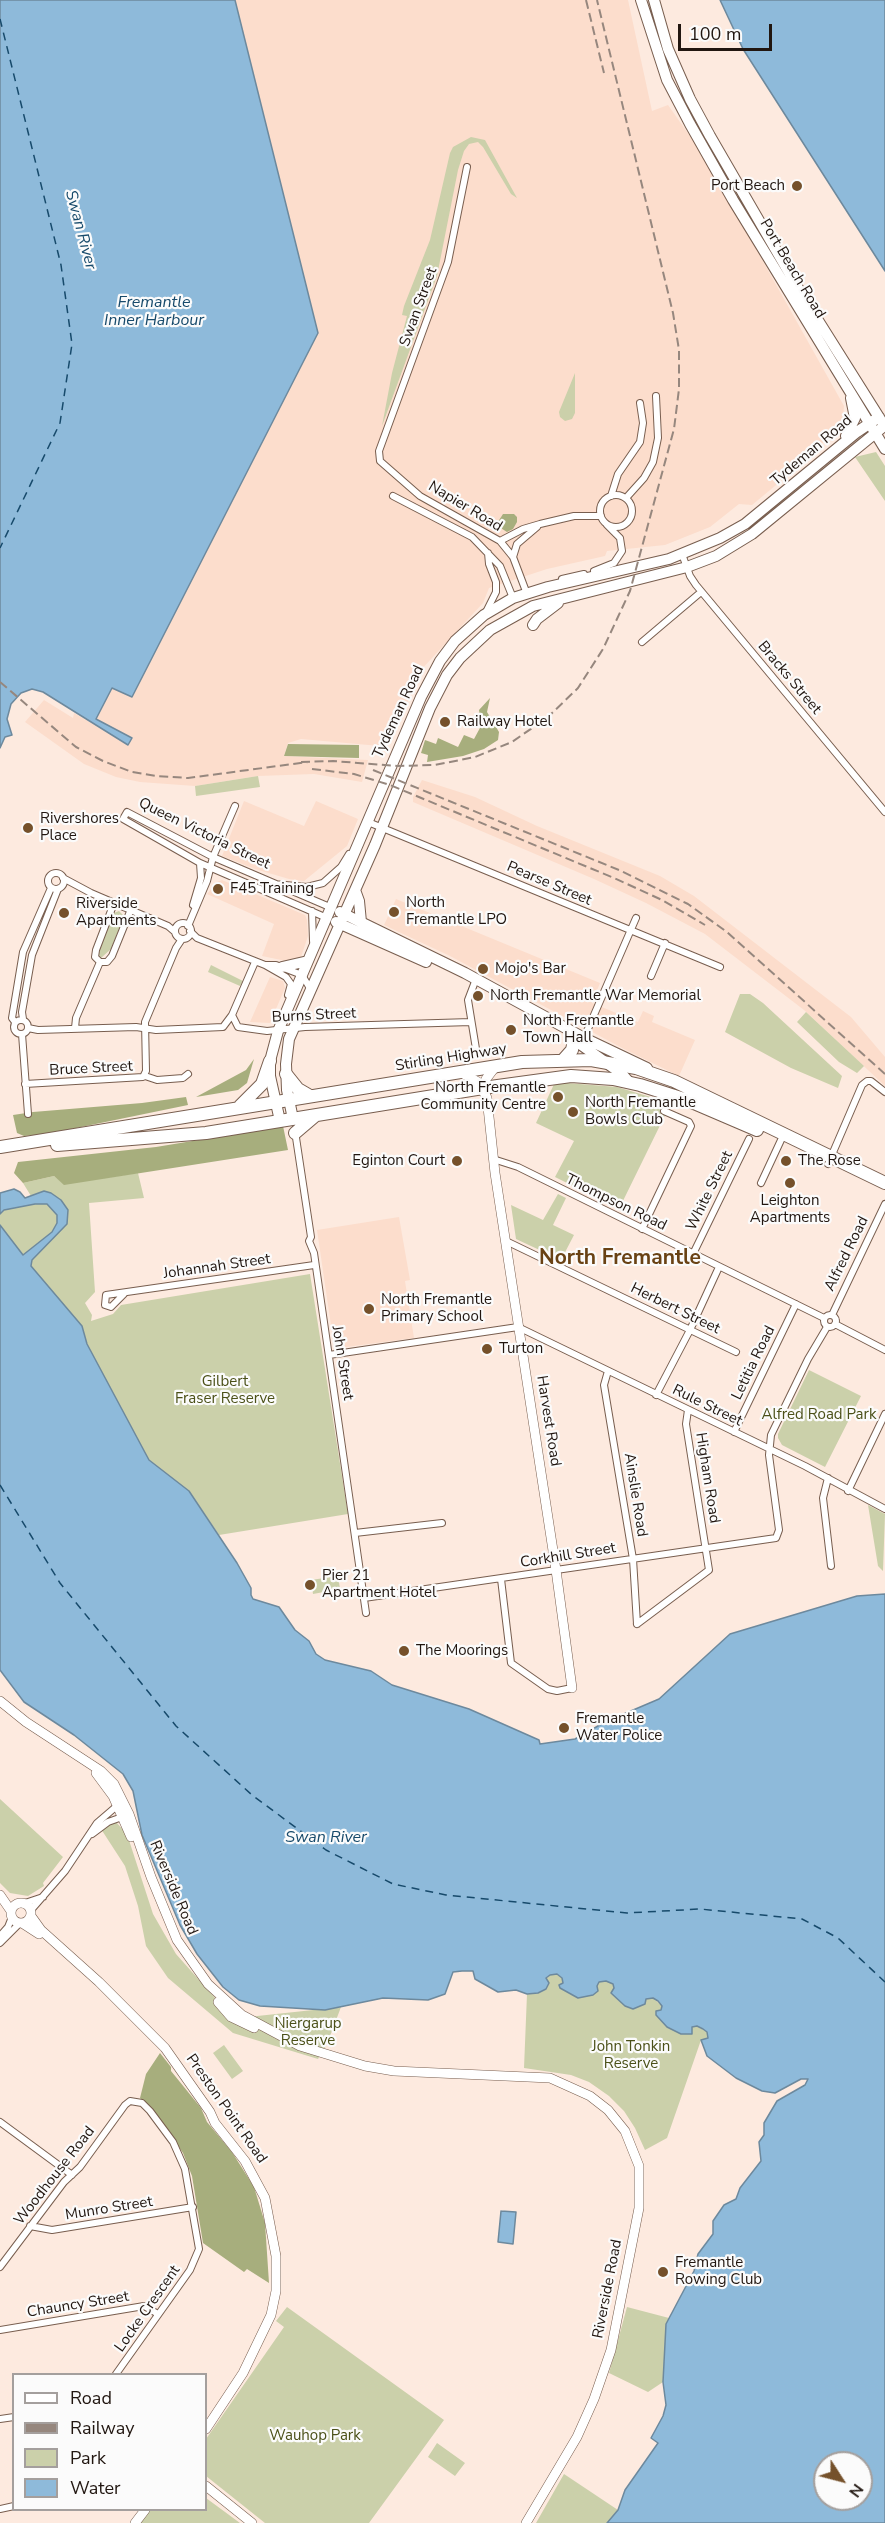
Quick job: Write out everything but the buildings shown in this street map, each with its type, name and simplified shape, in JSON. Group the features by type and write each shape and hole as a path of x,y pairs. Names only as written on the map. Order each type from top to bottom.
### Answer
{"highway":[{"path":"564,1059 580,1041"},
{"name":"Stirling Highway","path":"0,1154 20,1147 239,1107 496,1066 564,1059 604,1061 662,1077 830,1160 885,1192"},
{"path":"239,1107 258,1089 266,1076 270,1061"},
{"path":"286,1074 298,1089 310,1096"},
{"name":"Stirling Highway","path":"0,1147 206,1133 571,1076 629,1082 687,1100 885,1183"},
{"path":"295,1133 316,1115"}],"main road":[{"name":"Port Beach Road","path":"641,0 660,61 677,99 733,200 849,392 879,425"},
{"name":"Port Beach Road","path":"654,0 668,49 690,99 879,425 885,449"},
{"path":"843,445 855,418 849,392"},
{"name":"Tydeman Road","path":"286,1120 275,1102 270,1061 278,1031 429,681 451,646 484,615 513,598 548,587 682,554 745,524 843,445 879,425"},
{"name":"Tydeman Road","path":"286,1120 289,1100 286,1053 294,1028 355,891 437,693 447,675 467,650 490,630 540,604 687,567 716,556 752,534 879,425"},
{"path":"467,650 479,632 512,607 513,598"},
{"path":"533,625 548,610 566,598"},
{"path":"355,891 359,901 361,922"},
{"name":"Queen Victoria Street","path":"330,913 475,981"},
{"name":"Queen Victoria Street","path":"343,919 361,922 475,981 580,1041 662,1077"},
{"path":"282,967 311,956"},
{"name":"Queen Victoria Street","path":"580,1041 629,1082"}],"street":[{"name":"Swan Street","path":"379,451 448,262 467,167"},
{"path":"626,498 644,478 652,462 658,438 656,396"},
{"path":"548,587 563,579 601,570 617,559 621,551 622,544 618,535 601,516 602,504 611,496 618,474 640,442 643,423 640,403"},
{"name":"Napier Road","path":"379,451 380,461 385,467 420,496 500,541 513,557 526,594"},
{"path":"607,525 618,528 630,521 633,510 626,498 620,495 611,496"},
{"name":"Napier Road","path":"393,496 472,537 500,566 513,598"},
{"path":"415,506 420,496"},
{"path":"500,541 523,529 540,524 574,516 601,516"},
{"path":"513,557 518,544 540,524"},
{"name":"Napier Road","path":"484,615 496,592 496,582 489,564 488,553"},
{"name":"Bracks Street","path":"682,554 701,592 885,812"},
{"path":"642,642 701,592"},
{"path":"182,932 211,868 213,857 235,806"},
{"name":"Queen Victoria Street","path":"128,812 213,857 274,884 330,913 312,911 211,868 123,819 128,812"},
{"path":"274,884 307,887 330,878 341,867 368,822"},
{"name":"Pearse Street","path":"368,822 622,928 631,929 665,943 720,968"},
{"path":"145,1028 145,1022 191,912 200,882 200,863"},
{"path":"76,886 56,888 47,881 51,874 59,874 76,886 286,977 291,984 282,1010 283,1018"},
{"path":"22,1034 15,1031 15,1022 12,1018 23,952 63,878"},
{"path":"28,1028 22,1012 32,955 56,888"},
{"path":"114,903 96,950 95,957 100,962 107,962 112,956 131,909"},
{"path":"311,956 312,911"},
{"path":"580,1041 636,918"},
{"path":"651,976 665,943"},
{"path":"75,1028 76,1018 100,962"},
{"path":"28,1028 38,1030 145,1028 156,1030 220,1028 225,1026 232,1015 255,962"},
{"path":"265,966 282,967 302,975 311,991"},
{"path":"475,981 468,997 477,1055"},
{"name":"Burns Street","path":"232,1015 238,1027 278,1031 294,1028 471,1022"},
{"path":"15,1022 23,1019"},
{"path":"28,1028 22,1034 28,1114"},
{"name":"Bruce Street","path":"25,1084 138,1079 145,1076 145,1028"},
{"path":"460,1072 476,1080 483,1088 496,1066"},
{"path":"145,1076 157,1080 183,1078 188,1074"},
{"path":"830,1160 862,1085 871,1081 885,1092"},
{"name":"Harvest Road","path":"483,1088 481,1100 506,1241 572,1689"},
{"path":"642,1229 691,1126 688,1122 664,1111"},
{"name":"John Street","path":"286,1120 295,1133 366,1613"},
{"name":"White Street","path":"693,1254 749,1138"},
{"path":"761,1183 781,1140"},
{"name":"Thompson Road","path":"493,1159 518,1167 824,1318"},
{"name":"Alfred Road","path":"832,1315 885,1204"},
{"name":"Herbert Street","path":"506,1241 736,1352"},
{"name":"Johannah Street","path":"124,1294 314,1265"},
{"path":"656,1395 690,1330 719,1267"},
{"name":"Letitia Road","path":"734,1432 796,1304"},
{"path":"827,1327 824,1324 824,1318 832,1315 836,1319 835,1324"},
{"path":"769,1449 775,1425 827,1327 835,1324 885,1350"},
{"path":"329,1355 518,1327"},
{"name":"Rule Street","path":"518,1327 828,1478 885,1509"},
{"name":"Ainslie Road","path":"608,1371 604,1385 633,1559 636,1624"},
{"name":"Higham Road","path":"636,1624 709,1570 686,1425 688,1410"},
{"path":"849,1491 885,1414"},
{"name":"Corkhill Street","path":"364,1598 776,1538 779,1530 769,1449"},
{"path":"828,1478 823,1498 831,1566"},
{"path":"355,1533 442,1523"},
{"path":"501,1579 511,1664 548,1689 557,1691 572,1689"},
{"name":"Riverside Road","path":"0,1701 26,1722 101,1770 114,1784 163,1920 180,1954 201,1982 237,2021 308,2055 369,2072 406,2077 556,2082 590,2096 608,2110 625,2131 639,2166 639,2208 619,2314 601,2380 577,2437 526,2523"},
{"name":"Riverside Road","path":"0,1706 39,1735 88,1766 100,1777 121,1804"},
{"path":"0,1936 21,1910 44,1897 97,1823 121,1804"},
{"path":"89,1836 108,1822 126,1816"},
{"name":"Preston Point Road","path":"0,1895 21,1910 99,1982 165,2048 210,2112 215,2123 245,2161 265,2198 276,2256 276,2291 271,2315 243,2373 207,2427"},
{"name":"Preston Point Road","path":"21,1910 21,1923 38,1933 95,1985 167,2058 212,2126 246,2171 260,2200 270,2257 268,2305 260,2330 240,2369 207,2419"},
{"path":"0,1943 21,1923"},
{"name":"Locke Crescent","path":"117,2373 190,2270 199,2249 185,2169 173,2142 150,2111 138,2101 130,2102"},
{"name":"Woodhouse Road","path":"0,2267 30,2226 80,2167 125,2105 130,2102"},
{"path":"0,2122 72,2175"},
{"name":"Munro Street","path":"30,2226 52,2230 192,2207"},
{"name":"Chauncy Street","path":"0,2330 144,2306 158,2314"},
{"path":"207,2487 252,2523"},
{"path":"207,2493 240,2514"},
{"path":"128,2523 137,2511"},
{"path":"135,2523 144,2511"}],"shaded area":[{"path":"235,0 628,0 652,111 668,105 704,156 844,406 843,418 834,431 805,461 752,505 739,504 710,527 665,545 607,551 605,556 547,569 489,588 483,603 420,671 408,694 409,698 394,734 387,731 380,746 301,739 288,743 284,756 368,760 362,782 314,774 258,776 195,786 140,782 116,777 84,764 25,722 44,700 73,718 74,713 128,744 131,738 96,720 112,688 132,696 318,333"},
{"path":"422,780 475,797 537,826 660,876 694,896 851,1017 885,1057 885,1086 804,1010 705,934 594,879 413,802 413,797"},
{"path":"244,801 304,826 316,801 358,819 347,846 304,881 289,879 222,856"},
{"path":"222,880 305,915 308,936 301,957 286,961 262,956 274,924 207,894 217,882"},
{"path":"396,899 600,983 592,1003 638,1022 643,1011 654,1016 652,1022 695,1040 679,1076 450,956 384,925"},
{"path":"270,977 283,981 285,988 270,1023 250,1022"},
{"name":"North Fremantle Primary School","path":"399,1217 410,1280 405,1281 414,1338 339,1348 334,1346 317,1230"}],"green space":[{"path":"471,137 485,140 517,198 511,194 483,147 478,142 469,144 464,151 458,170 437,276 382,426 392,373 407,316 402,315 404,306 430,240 450,153 453,147"},
{"path":"575,373 575,413 572,419 565,421 560,417 559,412"},
{"path":"876,452 885,466 885,501 855,457"},
{"path":"503,514 514,514 517,517 513,529 507,532 496,525"},
{"path":"490,698 487,712 499,732 498,740 484,749 463,756 427,762 428,755 421,753 425,740 436,744 438,738 458,747 464,735 474,739 481,726 479,710"},
{"path":"288,744 359,745 359,758 284,756"},
{"path":"258,776 260,787 196,796 195,786"},
{"path":"119,911 124,916 111,949 101,958 98,954 100,946 114,913"},
{"path":"211,965 243,981 240,986 208,972"},
{"path":"740,994 750,994 763,1003 842,1076 838,1088 791,1068 725,1032"},
{"path":"806,1012 864,1066 857,1073 839,1062 797,1022"},
{"path":"254,1059 247,1083 238,1090 196,1097 246,1070"},
{"path":"555,1082 617,1087 671,1103 619,1209 555,1177 574,1141 536,1123"},
{"path":"186,1097 188,1105 47,1134 24,1136 17,1133 13,1115 142,1103"},
{"path":"283,1126 288,1150 64,1185 54,1176 23,1183 14,1173 18,1162 156,1147"},
{"name":"Gilbert Fraser Reserve","path":"138,1173 144,1198 89,1203 95,1292 85,1303 92,1315 91,1321 113,1314 121,1305 310,1274 348,1514 219,1535 189,1491 149,1460 87,1344 82,1326 31,1266 32,1260 67,1224 44,1191 31,1196 23,1183 54,1176 64,1184"},
{"path":"558,1194 566,1198 553,1225 574,1235 561,1260 516,1239 511,1205 543,1220"},
{"path":"47,1204 57,1215 57,1223 52,1232 23,1255 0,1225 0,1214 4,1210"},
{"name":"Alfred Road Park","path":"809,1370 861,1396 825,1467 782,1445 778,1438"},
{"path":"868,1505 885,1514 883,1571 878,1566"},
{"path":"338,1576 340,1589 313,1594 311,1580"},
{"path":"0,1799 63,1857 43,1883 44,1886 28,1896 10,1893 0,1883"},
{"name":"Niergarup Reserve","path":"115,1821 127,1834 153,1914 176,1954 224,2008 248,2017 341,2007 327,2044 318,2059 233,2033 168,1978 146,1946 138,1906 125,1866 101,1829"},
{"name":"John Tonkin Reserve","path":"557,1974 562,1978 563,1983 597,1986 599,1982 606,1981 613,1984 614,1988 646,1999 653,1998 662,2006 662,2010 692,2033 692,2027 697,2026 707,2032 708,2038 701,2040 667,2138 645,2150 624,2111 609,2096 589,2082 571,2075 524,2068 527,1994 538,1993 550,1975"},
{"path":"224,2045 243,2071 232,2079 213,2053"},
{"path":"160,2053 171,2067 171,2071 201,2108 207,2122 232,2152 254,2187 265,2223 269,2283 247,2269 244,2272 203,2243 192,2176 183,2153 157,2115 140,2098 146,2074"},
{"name":"Wauhop Park","path":"287,2307 444,2420 369,2523 265,2523 207,2477 207,2438 284,2327 276,2321"},
{"path":"627,2307 669,2318 666,2324 663,2382 648,2392 609,2373"},
{"path":"437,2443 465,2463 455,2476 428,2457"},
{"path":"564,2474 618,2510 607,2523 536,2523"},
{"path":"207,2499 240,2523 140,2523 149,2511 207,2511"}],"water":[{"name":"Fremantle Inner Harbour","path":"0,0 235,0 318,333 132,697 112,688 96,719 132,738 128,745 43,692 32,689 21,693 11,704 7,719 12,735 5,737 0,748"},
{"path":"720,0 885,0 885,271 743,49"},
{"name":"Swan River","path":"14,1189 25,1198 44,1191 61,1200 68,1210 67,1224 32,1260 31,1266 82,1326 87,1344 149,1460 189,1491 237,1563 251,1588 253,1599 279,1607 295,1630 309,1641 316,1654 325,1660 371,1671 392,1685 469,1709 539,1740 540,1744 575,1739 605,1722 659,1699 730,1634 857,1596 885,1594 885,2523 607,2523 618,2510 625,2490 658,2443 651,2438 663,2416 666,2405 663,2382 666,2324 694,2271 698,2254 713,2234 713,2221 724,2205 736,2199 740,2188 761,2161 759,2142 764,2135 764,2123 777,2101 805,2085 808,2079 801,2079 775,2093 762,2091 736,2078 707,2056 701,2040 708,2038 707,2032 703,2029 697,2026 692,2027 692,2034 681,2034 667,2027 656,2015 656,2011 661,2010 662,2006 653,1998 646,1999 645,2004 633,2009 625,2006 611,1993 614,1988 613,1984 606,1981 599,1982 598,1991 593,1995 578,1998 560,1988 559,1985 563,1983 562,1978 557,1974 546,1978 549,1983 546,1989 538,1993 527,1994 516,1990 498,1992 475,1979 473,1971 462,1971 453,1972 445,1994 428,2000 383,1998 325,2010 260,2006 239,2000 223,1987 197,1954 180,1925 142,1835 133,1791 123,1774 74,1735 24,1702 0,1670 0,1225 23,1255 52,1232 57,1223 57,1215 47,1204 4,1210 0,1214 0,1193"},
{"path":"501,2211 516,2212 513,2244 498,2242"}],"ferry route":[{"path":"0,19 61,265 72,344 60,423 0,548"},
{"path":"0,1485 60,1583 176,1726 252,1795 326,1850 393,1884 446,1895 627,1913 700,1909 802,1919 838,1938 885,1982"}],"railway":[{"path":"586,0 604,73"},
{"path":"301,762 333,761 397,766 435,765 475,757 512,742 548,717 578,688 603,649 630,591 674,429 679,389 679,350 673,313 597,0"},
{"path":"0,682 76,747 132,772 188,778 308,762"},
{"path":"312,769 354,774 390,785 614,878 662,900 705,925"},
{"path":"373,770 619,870 688,904 727,932 885,1074"}],"place":[{"name":"Port Beach","path":"797,186"},
{"name":"Railway Hotel","path":"445,722"},
{"name":"Rivershores Place","path":"28,828"},
{"name":"F45 Training","path":"218,889"},
{"name":"North Fremantle LPO","path":"394,912"},
{"name":"Riverside Apartments","path":"64,913"},
{"name":"Mojo's Bar","path":"483,969"},
{"name":"North Fremantle War Memorial","path":"478,996"},
{"name":"North Fremantle Town Hall","path":"511,1030"},
{"name":"North Fremantle Community Centre","path":"558,1097"},
{"name":"North Fremantle Bowls Club","path":"573,1112"},
{"name":"Eginton Court","path":"457,1161"},
{"name":"The Rose","path":"786,1161"},
{"name":"Leighton Apartments","path":"790,1183"},
{"name":"North Fremantle Primary School","path":"369,1309"},
{"name":"Turton","path":"487,1349"},
{"name":"Pier 21 Apartment Hotel","path":"310,1585"},
{"name":"The Moorings","path":"404,1651"},
{"name":"Fremantle Water Police","path":"564,1728"},
{"name":"Fremantle Rowing Club","path":"663,2272"}],"district":[{"name":"North Fremantle","path":"620,1259"}]}
